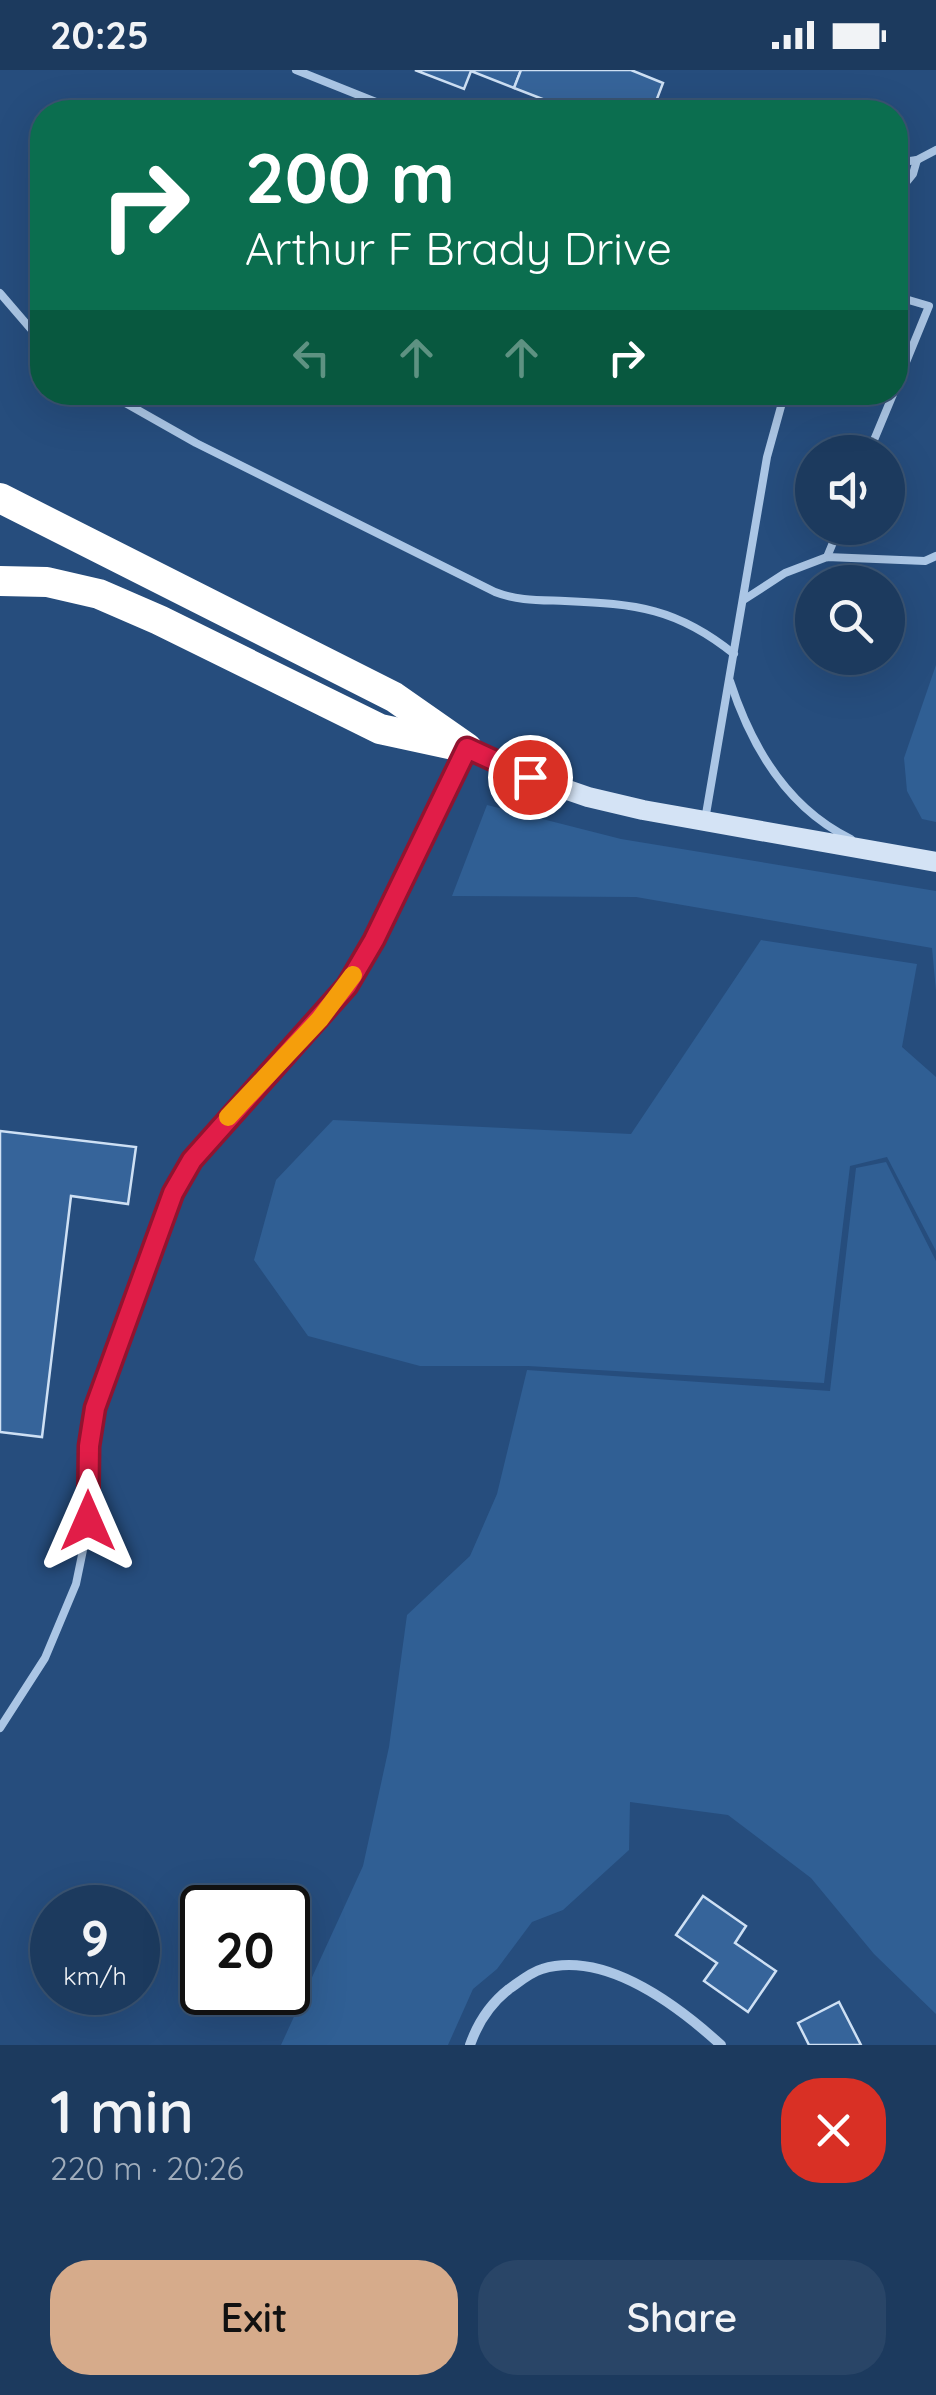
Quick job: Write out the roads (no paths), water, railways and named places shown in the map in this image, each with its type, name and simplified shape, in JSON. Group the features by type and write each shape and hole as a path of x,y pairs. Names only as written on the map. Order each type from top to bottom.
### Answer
{"highway":[{"path":"0,498 394,696 467,748"},
{"path":"0,580 47,582 99,594 380,728 467,748"}],"street":[{"path":"467,748 530,777 588,796 936,862"},
{"path":"470,2045 477,2026 496,1999 542,1969 568,1967 616,1976 642,1989 721,2045"}],"lane":[{"path":"296,70 371,100"},
{"path":"908,161 936,150"},
{"path":"908,180 916,160"},
{"path":"0,293 30,328"},
{"path":"908,300 928,306 908,356"},
{"path":"129,405 196,443 512,599 605,602 663,612 687,620 734,654"},
{"path":"705,820 766,457 781,405"},
{"path":"876,435 888,405"},
{"path":"827,557 832,545"},
{"path":"745,599 785,573 827,557 925,562 936,556"},
{"path":"730,679 759,752 782,784 810,812 842,835 878,852"},
{"path":"0,1728 45,1658 76,1584 88,1521 89,1446 95,1408 173,1193 192,1160 347,986 374,940 467,748"}]}
